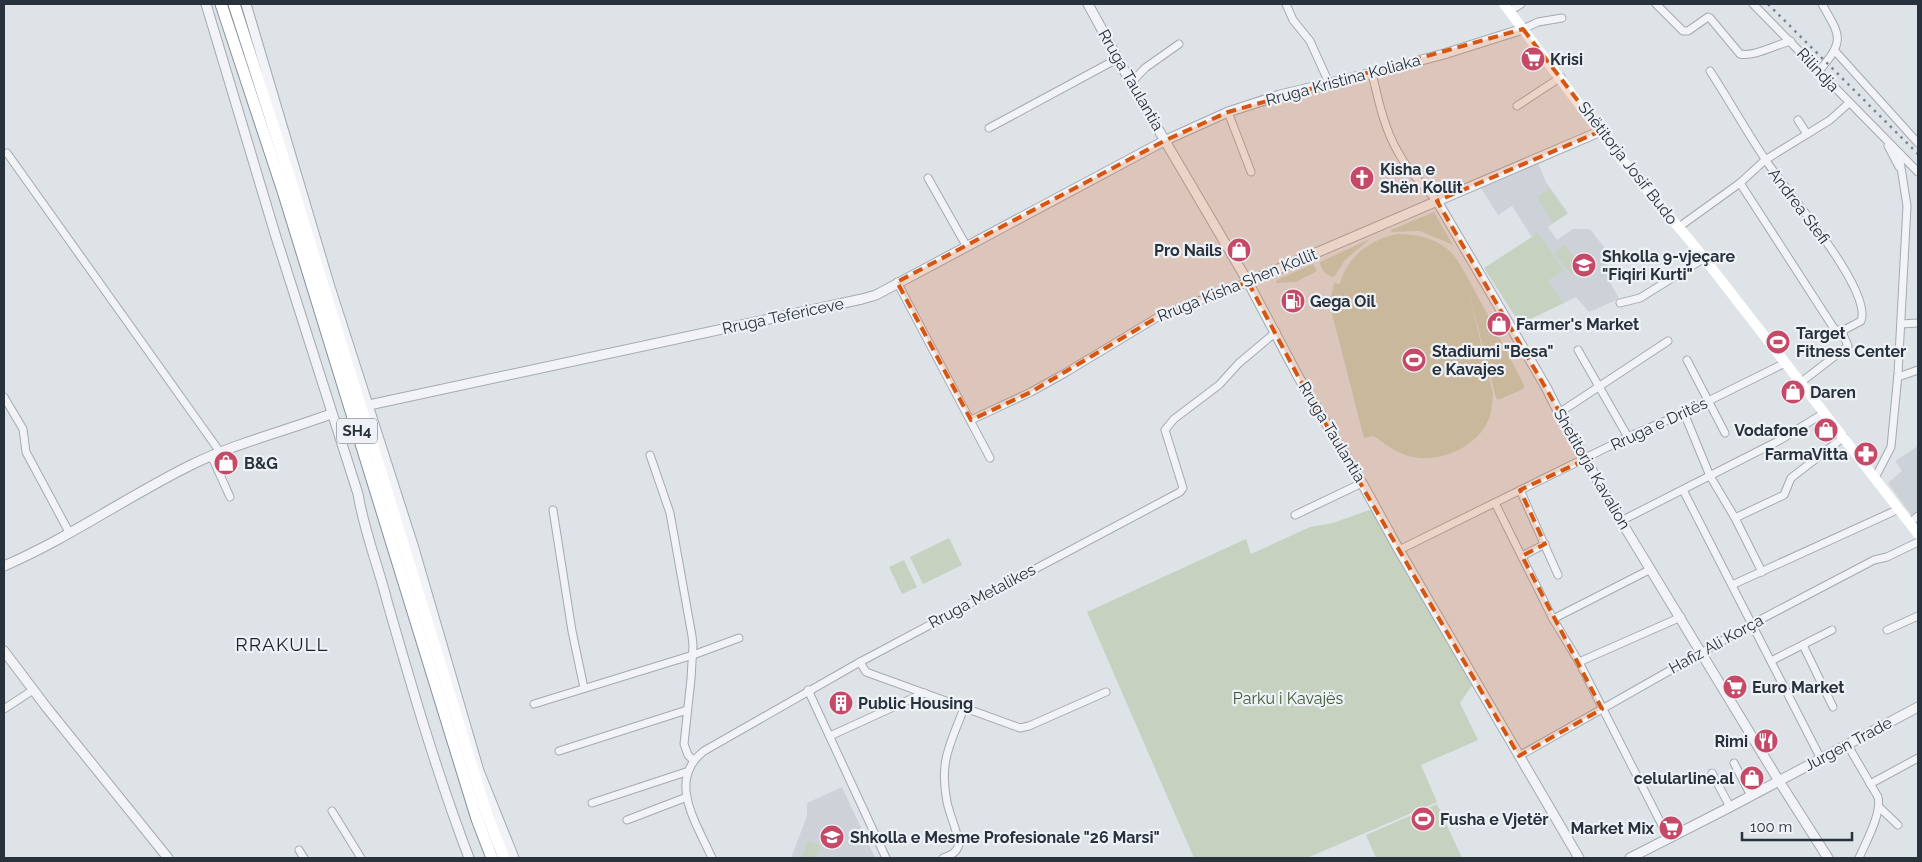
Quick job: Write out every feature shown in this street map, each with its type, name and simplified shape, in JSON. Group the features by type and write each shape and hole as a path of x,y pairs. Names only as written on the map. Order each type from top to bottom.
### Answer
{"highway":[{"name":"SH4","path":"222,4 283,191 448,728 477,819 492,858"},
{"name":"SH4","path":"234,4 293,188 487,815 504,858"},
{"path":"330,285 328,290 339,326 338,336"}],"main road":[{"name":"Shëtitorja Josif Budo","path":"1507,8 1561,77 1616,153 1679,227 1918,534"}],"street":[{"path":"206,4 331,414 358,494 362,520 385,591 417,706 439,775 469,858"},
{"path":"246,4 330,285 413,545 479,771 514,858"},
{"name":"Rruga Taulantia","path":"1088,4 1117,59 1248,282 1299,378 1362,483 1399,550 1579,858"},
{"path":"1286,4 1293,20 1310,41 1329,82"},
{"path":"1507,8 1521,4"},
{"name":"Rilindja","path":"1656,4 1684,31 1688,31 1708,17 1710,18 1740,54 1755,54 1775,45 1791,41 1849,103 1918,172"},
{"path":"1753,4 1791,41"},
{"path":"1819,71 1835,51 1838,41 1838,34 1822,4"},
{"path":"1523,29 1538,22 1562,18"},
{"name":"Rruga Kristina Koliaka","path":"1166,140 1228,112 1280,95 1444,54 1523,29"},
{"path":"1131,82 1145,68 1179,44"},
{"path":"1835,51 1918,143"},
{"path":"989,128 1117,59"},
{"name":"Andrea Stefi","path":"1710,71 1765,160 1821,233 1853,284 1861,302 1861,321 1838,330"},
{"name":"Shetitorja Kavalion","path":"1372,73 1386,124 1397,151 1418,181 1437,202 1622,521 1779,781 1828,858"},
{"path":"1517,106 1561,77"},
{"path":"1679,227 1740,183 1765,160 1830,120 1849,103"},
{"path":"1228,112 1251,172"},
{"path":"1798,120 1807,134"},
{"name":"Rruga Kisha Shen Kollit","path":"971,420 1031,392 1158,316 1248,282 1601,131"},
{"name":"Rruga Tefericeve","path":"369,406 862,299 888,290 897,282 967,247 1166,140"},
{"path":"1886,140 1902,172"},
{"path":"7,153 215,454 230,497"},
{"path":"1875,478 1891,447 1898,377 1907,206 1900,161 1901,155"},
{"path":"1902,172 1910,163"},
{"path":"928,178 967,247"},
{"path":"1740,183 1848,346 1800,382"},
{"path":"1620,303 1640,298 1703,259"},
{"path":"897,282 990,458"},
{"path":"1901,324 1918,323"},
{"name":"Rruga Metalikes","path":"686,772 693,760 704,750 808,690 1180,492 1183,488 1165,430 1174,419 1220,385 1239,363 1276,332"},
{"path":"1559,413 1668,341"},
{"path":"1578,350 1628,437"},
{"path":"1687,360 1725,433"},
{"name":"Rruga e Dritës","path":"1399,550 1587,459 1628,437 1684,413 1785,363"},
{"path":"1898,377 1918,370"},
{"path":"4,397 23,429 26,452 69,532"},
{"path":"1684,413 1710,476 1735,518 1762,572"},
{"path":"1622,521 1780,440 1824,413"},
{"path":"4,566 215,454 331,414"},
{"path":"1735,518 1784,495 1791,478 1844,437"},
{"path":"650,455 670,513 692,636 693,655 684,744 688,755 693,760"},
{"path":"1295,515 1362,483"},
{"path":"1520,490 1558,575"},
{"path":"1683,490 1821,759"},
{"path":"1495,503 1553,619 1579,662 1669,839"},
{"path":"1732,586 1898,509"},
{"path":"553,510 572,631 584,688"},
{"path":"1910,523 1918,516"},
{"name":"Hafiz Ali Korça","path":"1519,756 1752,624 1874,560 1887,557 1918,542"},
{"path":"1522,556 1545,544"},
{"path":"1553,619 1651,569"},
{"path":"1887,630 1918,616"},
{"path":"1579,662 1680,617"},
{"path":"1771,661 1832,630"},
{"path":"534,704 693,655 739,638"},
{"path":"1803,645 1833,707"},
{"path":"4,650 33,690 168,858"},
{"path":"860,662 866,672 1024,728 1106,692"},
{"path":"4,709 33,690"},
{"path":"808,690 886,858"},
{"path":"830,736 924,693"},
{"name":"Jurgen Trade","path":"1630,858 1918,707"},
{"path":"943,858 958,850 959,844 947,804 943,776 947,753 964,708"},
{"path":"559,751 688,710"},
{"path":"1847,744 1878,797 1879,808 1859,858"},
{"path":"1870,784 1918,758"},
{"path":"1734,763 1751,796"},
{"path":"592,803 686,772 687,797 712,858"},
{"path":"1712,772 1730,807"},
{"path":"627,820 687,797"},
{"path":"1879,808 1898,825"},
{"path":"332,811 361,858"},
{"path":"299,850 304,858"}],"highlighted area":[{"path":"1523,29 1601,131 1437,201 1587,459 1520,490 1545,544 1522,556 1602,709 1519,756 1299,378 1248,282 1158,317 1031,392 971,420 897,282 1166,140 1228,112"}],"shaded area":[{"path":"1538,163 1546,182 1568,213 1548,227 1557,240 1573,229 1590,229 1611,256 1605,261 1614,276 1609,280 1619,299 1589,312 1576,297 1564,303 1548,281 1564,270 1538,234 1532,237 1512,206 1498,215 1481,188"},
{"path":"1918,446 1918,512 1912,516 1888,483 1902,471 1895,461"},
{"name":"Shkolla e Mesme Profesionale \"26 Marsi\"","path":"842,787 875,858 791,858 807,816 807,803"}],"green space":[{"path":"1550,189 1567,214 1553,223 1537,197"},
{"path":"1434,212 1453,245 1420,231 1391,232 1391,230"},
{"path":"1538,233 1564,270 1548,281 1564,303 1520,324 1484,268"},
{"name":"Stadiumi \"Besa\" e Kavajes","path":"1398,234 1429,239 1441,244 1450,251 1477,295 1524,385 1524,388 1521,390 1498,400 1496,398 1467,285 1493,394 1492,408 1488,421 1474,439 1465,446 1443,456 1419,458 1408,456 1394,450 1374,436 1364,438 1332,314 1331,298 1334,283 1340,284 1343,274 1354,257 1361,250 1379,240"},
{"path":"1370,239 1345,260 1334,277 1326,274 1320,265 1320,262"},
{"path":"1565,245 1581,266 1571,274 1554,253"},
{"path":"1313,264 1317,271 1296,282 1276,283 1277,280"},
{"name":"Parku i Kavajës","path":"1372,509 1473,684 1460,703 1478,740 1421,765 1437,802 1307,858 1194,858 1087,612 1246,539 1251,554 1310,527 1333,523"},
{"path":"949,538 962,565 923,584 910,557"},
{"path":"904,560 917,587 902,594 889,567"},
{"name":"Fusha e Vjetër","path":"1437,804 1462,858 1376,858 1366,835"},
{"path":"808,841 821,846 816,858 801,858"}],"railway":[{"path":"1768,4 1918,154"}],"place":[{"name":"Krisi","path":"1533,59"},
{"name":"Kisha e Shën Kollit","path":"1362,178"},
{"name":"Pro Nails","path":"1239,250"},
{"name":"Shkolla 9-vjeçare \"Fiqiri Kurti\"","path":"1584,265"},
{"name":"Gega Oil","path":"1293,301"},
{"name":"Farmer's Market","path":"1499,324"},
{"name":"Target Fitness Center","path":"1778,342"},
{"name":"Stadiumi \"Besa\" e Kavajes","path":"1414,360"},
{"name":"Daren","path":"1793,392"},
{"name":"Vodafone","path":"1826,430"},
{"name":"FarmaVitta","path":"1866,454"},
{"name":"B&G","path":"226,463"},
{"name":"Euro Market","path":"1735,687"},
{"name":"Public Housing","path":"841,703"},
{"name":"Rimi","path":"1766,741"},
{"name":"celularline.al","path":"1752,778"},
{"name":"Fusha e Vjetër","path":"1423,819"},
{"name":"Market Mix","path":"1671,828"},
{"name":"Shkolla e Mesme Profesionale \"26 Marsi\"","path":"832,837"}],"district":[{"name":"RRAKULL","path":"282,644"}]}
